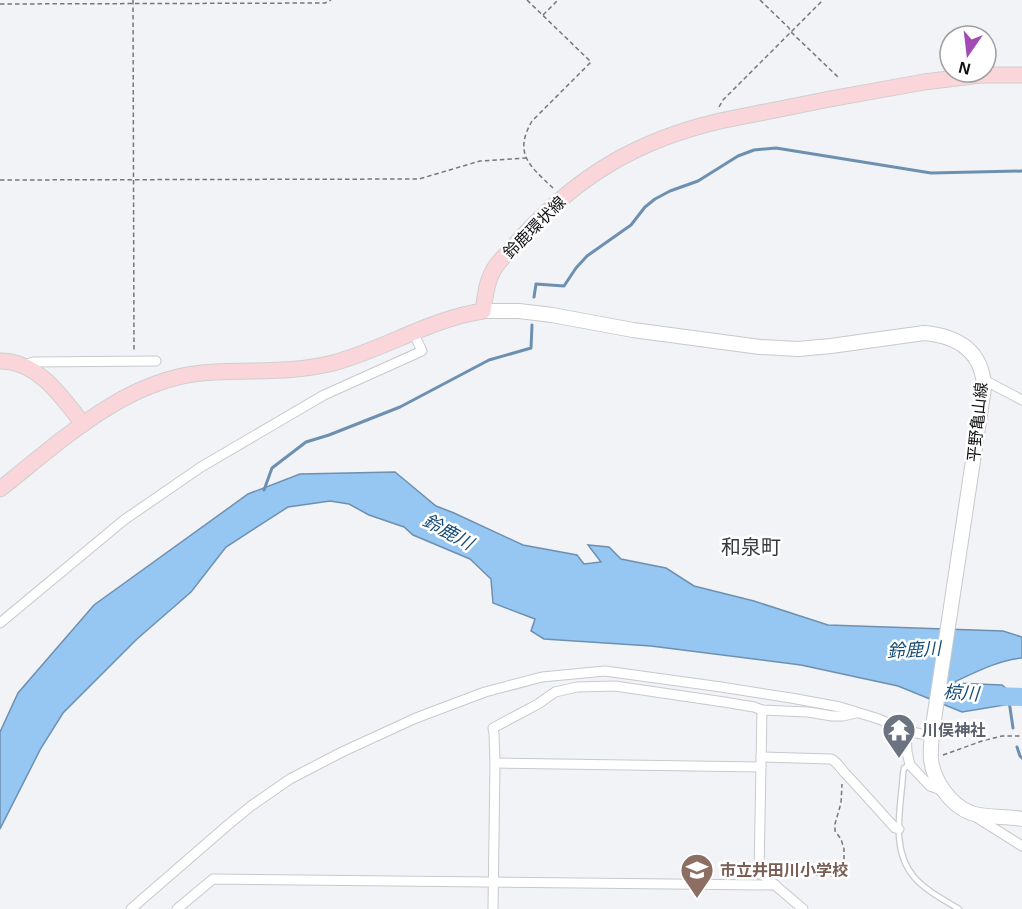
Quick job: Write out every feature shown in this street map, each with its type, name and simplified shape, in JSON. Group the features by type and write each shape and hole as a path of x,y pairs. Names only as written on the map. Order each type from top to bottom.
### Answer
{"main road":[{"name":"鈴鹿環状線","path":"483,311 489,281 495,267 537,221 562,197 612,161 646,144 680,131 720,121 830,99 924,82 981,75 1022,75"},
{"path":"0,489 107,407 167,379 202,373 324,365 380,347 452,317 483,311"},
{"name":"平野亀山線","path":"483,311 519,311 552,315 633,330 760,347 805,348 924,333 937,334 955,340 969,350 981,370 984,384 933,731 931,760 944,791 960,807 973,813 1019,818"},
{"path":"0,361 22,366 47,381 83,424"}],"street":[{"path":"0,622 124,520 201,466 324,395 422,351 413,332"},
{"path":"22,366 33,362 156,361"},
{"path":"984,384 1022,400"},
{"path":"131,909 228,824 290,779 416,718 484,692 542,677 604,671 721,687 840,707 906,730 933,731"},
{"path":"493,909 495,763 493,728 538,704 555,692 577,687 615,686 762,710 808,712 832,716 856,713"},
{"path":"762,710 759,874 762,874 803,909"},
{"path":"906,730 910,765 930,786 944,791"},
{"path":"495,763 761,762 831,759 838,762 843,771 895,828 899,829"},
{"path":"960,807 1022,846"},
{"path":"1012,840 1005,827 1007,822 1019,818"},
{"path":"177,909 213,879 775,885"}],"lane":[{"path":"910,765 904,768 903,774 899,829 901,852 915,878 959,909"}],"path":[{"path":"0,4 325,3 330,0"},
{"path":"526,0 591,62 532,121 527,129 524,142 526,158 562,197"},
{"path":"542,16 558,0"},
{"path":"760,0 838,77"},
{"path":"720,121 717,110 720,104 823,0"},
{"path":"133,2 134,360"},
{"path":"0,180 418,179 480,161 526,158"},
{"path":"931,760 982,741 1002,736 1022,736"},
{"path":"762,874 844,876 844,849 835,831 842,803 843,771"}],"water":[{"name":"鈴鹿川","path":"395,472 436,506 523,545 577,555 584,564 601,562 588,545 609,547 621,559 666,568 694,586 754,601 828,625 1003,631 1022,637 1022,658 995,664 952,683 1002,685 1022,702 962,712 898,686 801,665 651,646 544,639 531,631 535,619 493,603 491,579 470,559 413,535 404,527 369,515 349,504 330,501 288,507 226,547 191,592 137,639 63,713 41,748 0,829 0,732 18,693 94,605 248,494 300,474"}],"waterway":[{"path":"534,297 536,284 564,286 587,256 631,225 645,207 655,199 698,181 738,156 754,150 776,148 931,173 1022,171"},
{"path":"264,490 272,468 306,442 400,407 489,360 531,348 532,325"},
{"name":"椋川","path":"991,696 1022,697"},
{"path":"1009,701 1013,728"},
{"path":"1017,747 1022,758"}],"place":[{"name":"川俣神社","path":"899,759"},
{"name":"市立井田川小学校","path":"697,899"}],"district":[{"name":"和泉町","path":"751,547"}]}
